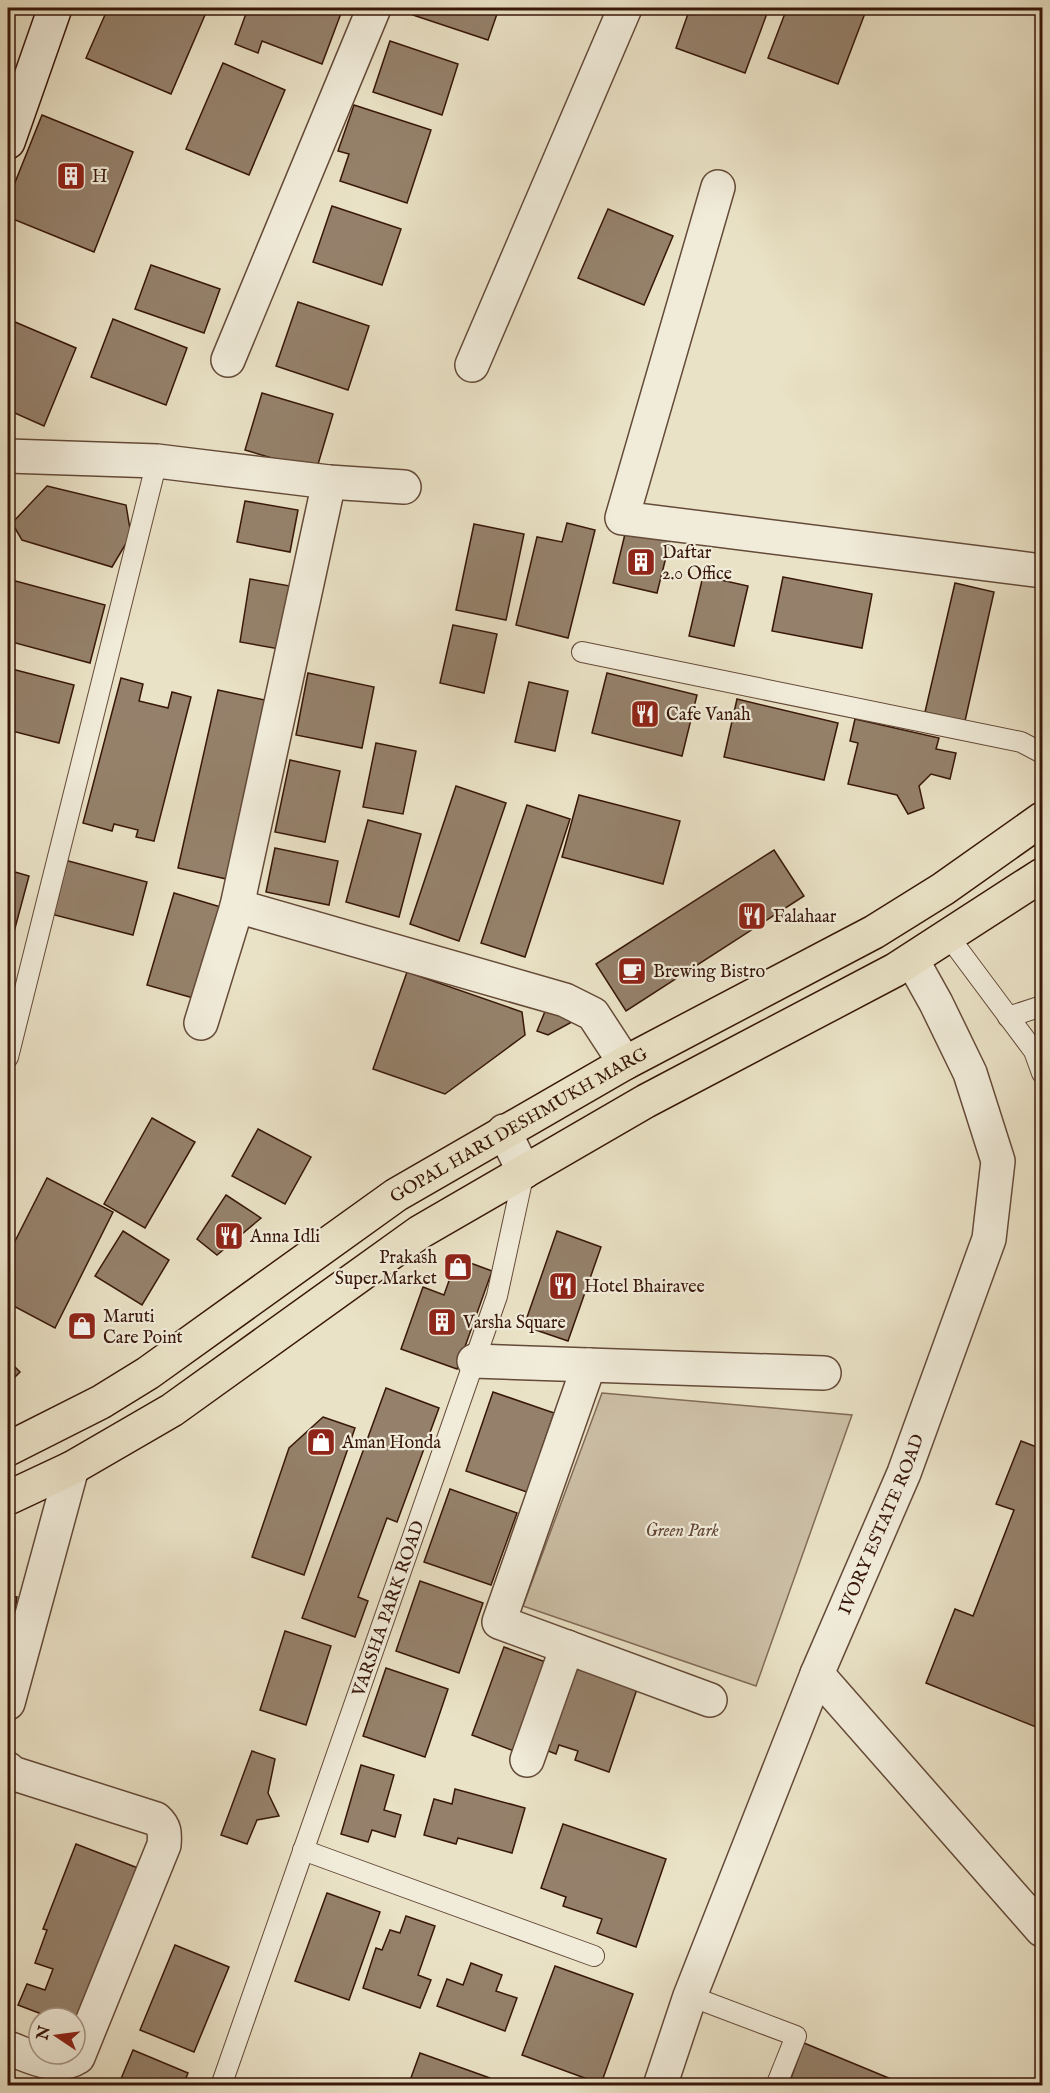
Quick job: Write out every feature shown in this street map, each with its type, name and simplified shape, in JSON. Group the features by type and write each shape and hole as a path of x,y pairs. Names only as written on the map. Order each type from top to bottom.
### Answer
{"main road":[{"name":"GOPAL HARI DESHMUKH MARG","path":"8,1449 91,1407 148,1373 396,1195 625,1063 874,932 943,889 1042,819"},
{"path":"8,1498 72,1468 172,1410 420,1232 646,1101 912,960 1042,876"}],"street":[{"path":"8,142 55,8"},
{"path":"228,360 374,8"},
{"path":"472,365 625,8"},
{"path":"718,187 622,518 1042,571"},
{"path":"8,456 158,461 329,482 404,487"},
{"path":"201,1023 237,906 329,482"},
{"path":"237,906 565,1000 593,1014 625,1063"},
{"name":"IVORY ESTATE ROAD","path":"660,2085 690,1996 817,1674 904,1473 989,1239 998,1161 970,1073 912,960"},
{"path":"504,1131 524,1172"},
{"path":"474,1361 824,1373"},
{"path":"589,1365 499,1622 710,1700"},
{"path":"8,1702 72,1468"},
{"path":"527,1760 567,1647"},
{"path":"817,1674 1042,1930"},
{"path":"8,1769 12,1773 156,1819 164,1828 165,1836 164,1845 78,2057 68,2064 54,2064 8,2048"}],"lane":[{"path":"8,1057 158,461"},
{"path":"582,652 1021,742 1042,753"},
{"path":"949,937 1034,1051 1042,1073"},
{"path":"1008,1017 1042,1006"},
{"name":"VARSHA PARK ROAD","path":"221,2085 496,1296 524,1172"},
{"path":"303,1850 594,1956"},
{"path":"690,1996 796,2036 776,2085"}],"green space":[{"name":"Green Park","path":"602,1393 852,1415 756,1686 523,1606"}],"building":[{"path":"108,8 208,8 171,94 86,58"},
{"path":"248,8 343,8 322,64 262,41 258,53 235,44"},
{"path":"416,8 499,8 488,40 413,15"},
{"path":"690,8 769,8 745,73 676,48"},
{"path":"787,8 867,8 838,84 768,58"},
{"path":"390,41 458,64 442,115 373,92"},
{"path":"223,63 285,90 249,175 186,149"},
{"path":"354,105 431,130 407,203 340,181 349,154 338,151"},
{"name":"H","path":"42,115 133,152 94,252 8,217 8,200"},
{"path":"332,206 401,229 382,285 313,262"},
{"path":"608,209 673,236 644,305 578,278"},
{"path":"151,265 220,289 204,333 135,309"},
{"path":"298,302 369,326 348,390 276,366"},
{"path":"8,319 76,348 44,426 8,410"},
{"path":"113,319 187,348 166,405 91,377"},
{"path":"262,393 333,414 316,471 245,450"},
{"path":"47,486 126,505 131,535 112,567 22,540 12,523"},
{"path":"245,501 298,510 290,552 237,542"},
{"path":"567,523 595,530 568,638 516,625 537,537 562,542"},
{"path":"474,524 524,534 506,620 456,610"},
{"name":"Daftar 2.0 Office","path":"626,530 670,541 657,593 613,583"},
{"path":"703,576 748,586 734,646 689,636"},
{"path":"783,577 872,594 862,648 772,631"},
{"path":"8,579 105,605 90,663 8,641"},
{"path":"250,579 296,587 285,650 240,642"},
{"path":"955,583 994,592 965,721 925,712"},
{"path":"453,625 497,634 484,693 440,683"},
{"path":"8,668 74,685 59,743 8,730"},
{"path":"308,673 374,687 362,748 296,735"},
{"name":"Cafe Vanah","path":"607,673 697,695 682,756 592,733"},
{"path":"121,678 143,684 139,701 168,708 172,692 191,697 154,841 136,837 138,830 114,824 112,831 83,823"},
{"path":"529,682 568,691 555,751 515,742"},
{"path":"218,690 274,702 235,881 178,868"},
{"path":"737,699 838,723 824,780 724,757"},
{"path":"855,719 939,738 936,749 956,753 950,779 931,774 919,786 924,808 908,814 897,795 848,784 858,743 850,741"},
{"path":"376,743 416,751 403,814 363,807"},
{"path":"290,760 340,771 325,842 275,832"},
{"path":"456,786 506,803 459,941 410,924"},
{"path":"579,795 680,821 663,884 562,857"},
{"path":"527,805 570,819 525,957 481,943"},
{"path":"368,820 421,834 399,917 346,902"},
{"path":"275,848 338,861 329,905 266,892"},
{"path":"774,850 804,896 626,1011 596,964"},
{"path":"61,859 147,882 133,935 47,913"},
{"path":"8,870 29,876 11,943 8,942"},
{"path":"174,893 224,908 197,999 147,985"},
{"path":"407,972 522,1012 525,1035 445,1094 373,1069"},
{"path":"548,1004 581,1017 548,1035 537,1031"},
{"path":"152,1118 195,1142 145,1228 104,1204"},
{"path":"258,1129 311,1157 285,1204 232,1176"},
{"path":"47,1178 113,1212 55,1328 8,1303 8,1255"},
{"path":"226,1195 261,1218 217,1255 197,1239"},
{"path":"123,1231 169,1260 142,1305 95,1276"},
{"name":"Hotel Bhairavee","path":"557,1231 601,1247 568,1341 524,1326"},
{"name":"Varsha Square","path":"457,1258 492,1271 457,1369 401,1349 423,1287 444,1295"},
{"path":"8,1360 20,1372 8,1384"},
{"path":"386,1388 439,1408 397,1522 387,1518 358,1597 368,1601 355,1637 302,1618"},
{"path":"493,1392 554,1413 527,1492 466,1471"},
{"path":"323,1417 355,1428 304,1575 252,1557 289,1448"},
{"path":"1021,1441 1042,1449 1041,1729 926,1683 955,1609 973,1616 1014,1510 996,1504"},
{"path":"450,1489 517,1513 491,1585 424,1562"},
{"path":"420,1581 483,1603 459,1673 396,1651"},
{"path":"8,1596 17,1597 10,1649 8,1649"},
{"path":"285,1631 331,1646 306,1725 260,1710"},
{"path":"504,1647 554,1665 522,1754 472,1735"},
{"path":"571,1667 637,1689 609,1772 575,1760 578,1751 559,1745 556,1754 543,1749"},
{"path":"386,1668 448,1689 425,1757 363,1736"},
{"path":"252,1751 275,1759 268,1793 279,1816 257,1820 247,1844 221,1835"},
{"path":"361,1765 394,1775 384,1810 401,1815 395,1837 372,1830 368,1842 341,1834"},
{"path":"455,1789 525,1808 512,1853 458,1838 456,1844 424,1835 434,1799 452,1804"},
{"path":"563,1824 666,1859 636,1947 597,1933 602,1919 563,1906 566,1897 541,1888"},
{"path":"76,1844 143,1870 84,2006 27,2006 27,2008 18,2005 27,1984 45,1990 53,1969 35,1963 47,1930 43,1929"},
{"path":"327,1893 380,1912 349,2000 295,1981"},
{"path":"406,1916 435,1926 418,1975 431,1980 420,2008 363,1988 376,1948 382,1950 390,1930 400,1933"},
{"path":"175,1945 229,1967 194,2052 140,2030"},
{"path":"471,1963 502,1975 496,1991 517,1998 505,2031 437,2006 447,1979 463,1985"},
{"path":"555,1966 633,1994 601,2084 522,2055"},
{"path":"804,2043 908,2086 788,2086"},
{"path":"133,2050 188,2073 183,2086 118,2086"},
{"path":"420,2053 490,2078 487,2086 408,2086"},
{"path":"39,2073 65,2083 64,2086 34,2086"},
{"path":"8,2075 33,2086 8,2086"},
{"path":"516,2079 534,2086 514,2086"}],"place":[{"name":"H","path":"71,176"},
{"name":"Daftar 2.0 Office","path":"641,562"},
{"name":"Cafe Vanah","path":"645,714"},
{"name":"Falahaar","path":"752,916"},
{"name":"Brewing Bistro","path":"632,971"},
{"name":"Anna Idli","path":"229,1236"},
{"name":"Prakash Super Market","path":"458,1267"},
{"name":"Hotel Bhairavee","path":"563,1286"},
{"name":"Varsha Square","path":"442,1322"},
{"name":"Maruti Care Point","path":"82,1326"},
{"name":"Aman Honda","path":"321,1442"}]}
